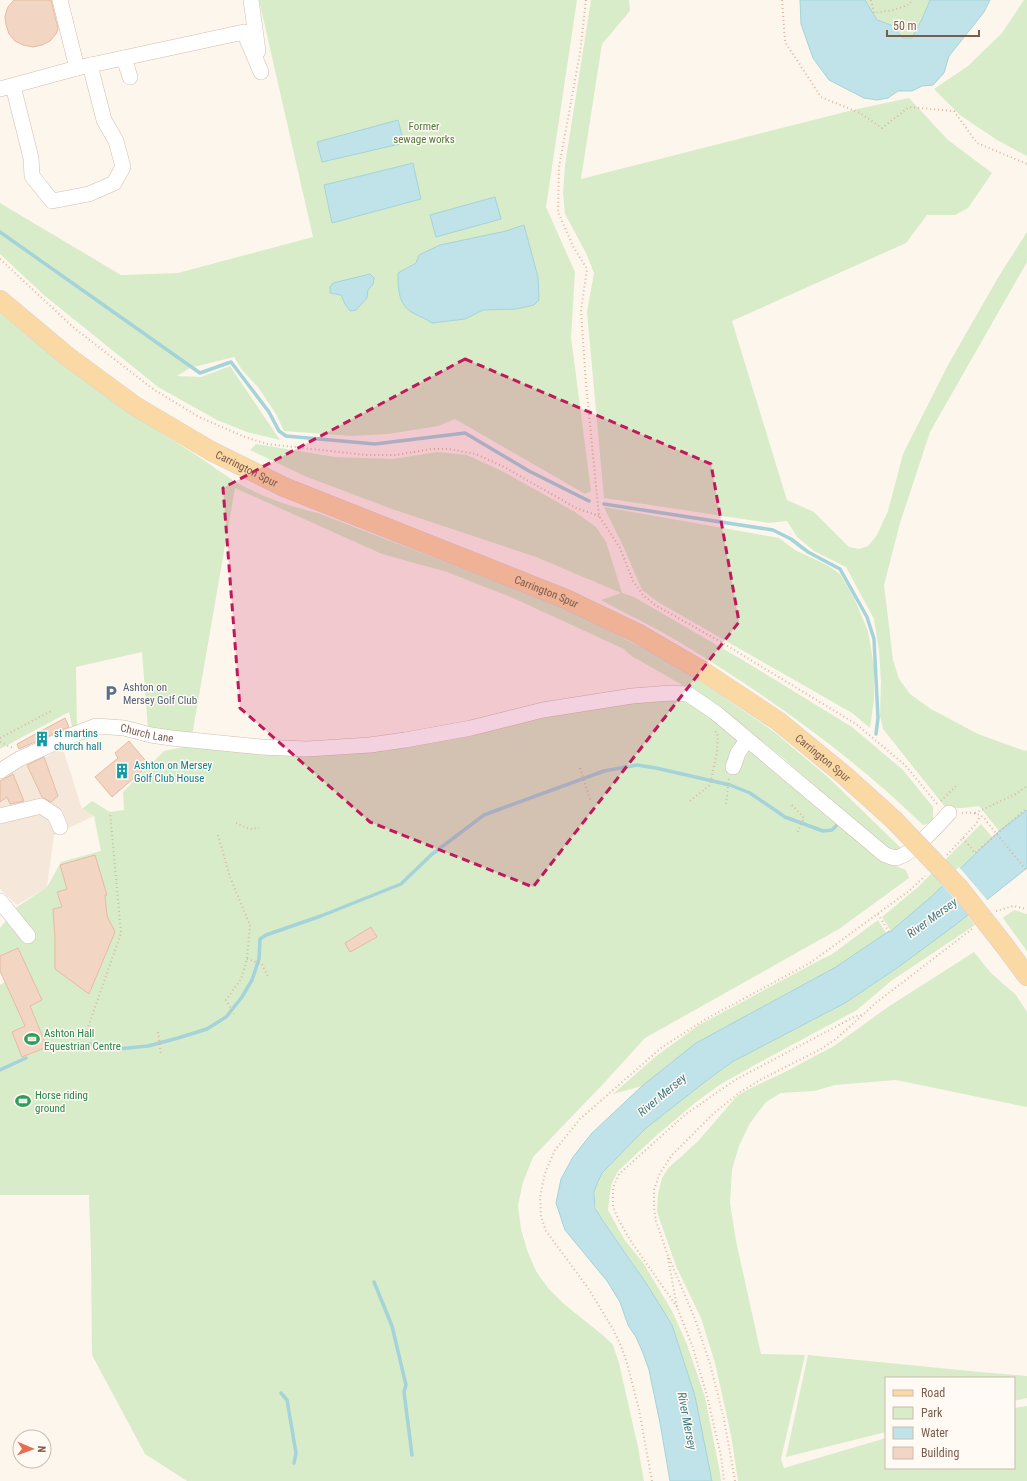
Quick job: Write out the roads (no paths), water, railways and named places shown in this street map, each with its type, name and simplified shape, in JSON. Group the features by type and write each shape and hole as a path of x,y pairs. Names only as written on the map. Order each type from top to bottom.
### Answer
{"main road":[{"name":"Carrington Spur","path":"0,300 67,356 135,406 211,451 284,487 566,599 637,633 704,672 778,721 844,775 894,820 960,889 1027,976"}],"street":[{"path":"60,0 83,67 104,120 116,141 123,167 114,183 88,194 52,201 32,176 31,158 7,88 64,77 83,67 244,32 261,72 251,0"},
{"path":"124,58 130,78"},
{"name":"Church Lane","path":"0,770 19,759 96,726 124,728 150,735 184,739 261,747 307,749 370,745 405,740 471,728 543,710 632,696 670,693 688,694 716,713 879,851 890,857 898,858 911,849 943,809"},
{"path":"731,773 738,753 747,740"},
{"path":"0,816 40,806 55,815 60,826"},
{"path":"0,901 28,936"}],"water":[{"path":"800,0 865,0 877,20 891,25 903,38 912,38 930,0 990,0 984,12 949,56 944,73 933,85 922,86 912,91 898,91 888,98 877,100 864,98 829,80 813,58 801,24"},
{"path":"398,120 404,143 322,162 317,142"},
{"path":"413,163 421,199 332,223 324,185"},
{"path":"495,197 501,219 436,237 430,215"},
{"path":"524,225 538,277 539,300 534,305 516,309 483,310 465,319 432,323 409,311 402,302 398,285 398,273 416,263 419,255 440,245 506,231"},
{"path":"370,274 374,278 373,284 368,290 367,298 356,310 350,311 341,295 330,293 330,287 333,283"},
{"name":"River Mersey","path":"1027,810 1027,868 954,926 897,968 845,1003 732,1062 645,1129 602,1173 594,1193 595,1208 648,1286 672,1325 695,1396 712,1481 670,1481 649,1370 643,1353 636,1337 628,1325 620,1302 607,1281 565,1230 556,1203 561,1179 573,1157 592,1133 642,1086 696,1043 836,967 891,931 932,896 999,831"}],"waterway":[{"path":"0,232 200,373 231,362 269,412 279,431 286,436 375,444 465,433 529,471 589,501"},
{"path":"604,504 773,530 791,539 808,552 840,569 867,617 874,639 878,718 876,734"},
{"path":"66,1049 89,1044 117,1049 148,1046 207,1029 226,1017 242,997 252,980 259,959 260,939 266,935 321,916 401,884 431,855 484,815 604,771 637,765 730,785 750,793 785,817 823,831 832,830 837,825"},
{"path":"0,1070 26,1058"},
{"path":"374,1282 392,1326 406,1385 404,1392 412,1455"},
{"path":"281,1393 287,1400 296,1453 294,1463"}],"place":[{"name":"Ashton on Mersey Golf Club","path":"111,693"},
{"name":"st martins church hall","path":"42,739"},
{"name":"Ashton on Mersey Golf Club House","path":"122,771"},
{"name":"Ashton Hall Equestrian Centre","path":"32,1039"},
{"name":"Horse riding ground","path":"23,1101"}],"park label":[{"name":"Former sewage works","path":"424,132"}]}
